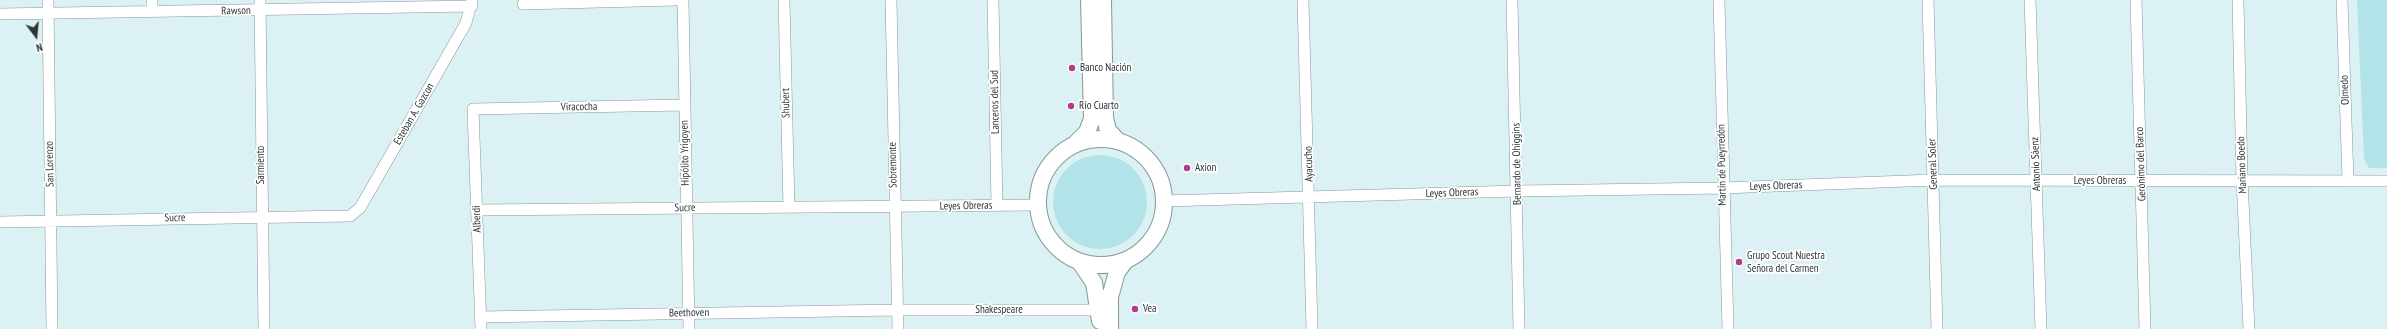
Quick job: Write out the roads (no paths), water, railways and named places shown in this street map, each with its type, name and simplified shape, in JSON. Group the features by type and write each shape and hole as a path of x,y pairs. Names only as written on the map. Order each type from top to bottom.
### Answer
{"main road":[{"path":"1076,143 1096,138 1117,140 1136,149 1151,163 1161,180 1164,201 1162,219 1154,236 1142,250 1126,260 1111,264 1095,265 1080,262 1064,253 1050,240 1041,224 1037,205 1039,186 1047,168 1060,153 1076,143 1087,132 1092,119 1089,0"},
{"path":"1102,0 1105,118 1108,130 1117,140"},
{"path":"1110,329 1110,297 1117,272 1126,260"},
{"path":"1080,262 1094,283 1100,310 1101,329"}],"street":[{"name":"San Lorenzo","path":"48,0 52,329"},
{"path":"152,0 152,12"},
{"path":"524,4 676,0"},
{"name":"Hipólito Yrigoyen","path":"683,0 689,329"},
{"name":"Shubert","path":"784,0 789,207"},
{"name":"Sobremonte","path":"891,0 894,207 898,329"},
{"name":"Lanceros del Sud","path":"993,0 996,205"},
{"name":"Ayacucho","path":"1303,0 1310,197 1312,329"},
{"name":"Bernardo de Ohiggins","path":"1512,0 1518,191 1519,329"},
{"name":"Martín de Pueyrredón","path":"1719,0 1722,188 1728,329"},
{"name":"General Soler","path":"1928,0 1937,329"},
{"name":"Antonio Sáenz","path":"2030,0 2041,329"},
{"name":"Gerónimo del Barco","path":"2136,0 2145,329"},
{"name":"Mariano Boedo","path":"2238,0 2242,179 2249,329"},
{"name":"Olmedo","path":"2342,0 2348,180"},
{"name":"Rawson","path":"0,14 152,12 260,5 472,3"},
{"name":"Esteban A. Gazcon","path":"350,216 360,208 466,23 472,3"},
{"name":"Sarmiento","path":"260,5 264,329"},
{"name":"Viracocha","path":"473,109 684,105"},
{"name":"Alberdi","path":"473,109 480,329"},
{"name":"Leyes Obreras","path":"1164,201 1518,191 1722,188 1934,180 2142,181 2242,179 2387,181"},
{"name":"Leyes Obreras","path":"894,207 1037,205"},
{"name":"Sucre","path":"476,210 894,207"},
{"name":"Sucre","path":"0,222 350,216"},
{"name":"Shakespeare","path":"897,310 1100,310"},
{"name":"Beethoven","path":"480,317 897,310"}],"place":[{"name":"Banco Nación","path":"1072,68"},
{"name":"Río Cuarto","path":"1071,106"},
{"name":"Axion","path":"1187,168"},
{"name":"Grupo Scout Nuestra Señora del Carmen","path":"1739,262"},
{"name":"Vea","path":"1135,309"}]}
